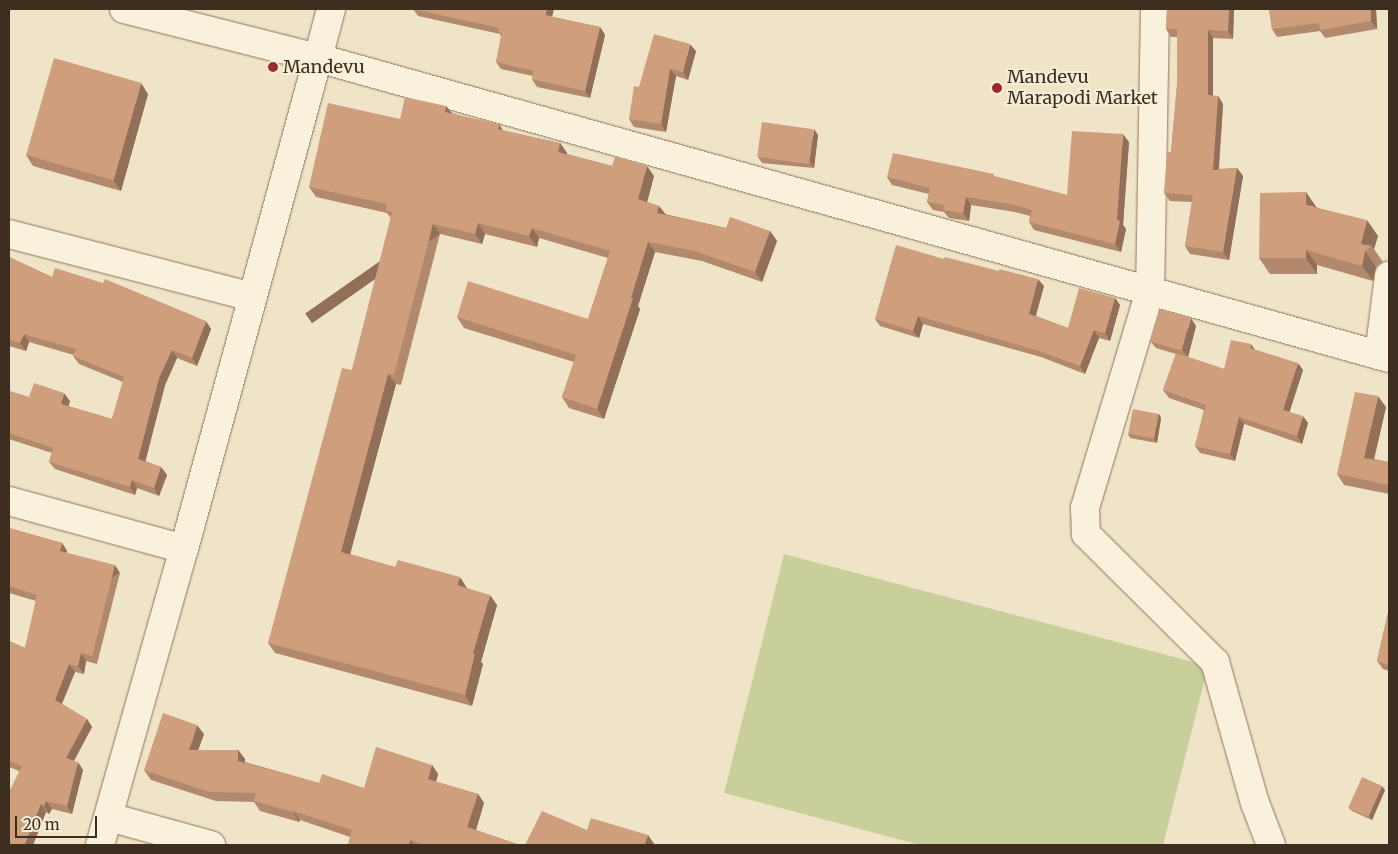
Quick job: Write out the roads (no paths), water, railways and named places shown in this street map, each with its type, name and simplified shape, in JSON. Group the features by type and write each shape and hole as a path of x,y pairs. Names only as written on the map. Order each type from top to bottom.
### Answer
{"street":[{"path":"124,9 318,58 1384,357 1389,276"},
{"path":"100,845 184,549 331,9"},
{"path":"1155,9 1150,291 1084,508 1086,534 1215,662 1255,803 1271,845"},
{"path":"9,234 252,297"},
{"path":"9,501 184,549"},
{"path":"109,817 210,845"}],"place":[{"name":"Mandevu","path":"273,67"},
{"name":"Mandevu Marapodi Market","path":"997,88"}]}
